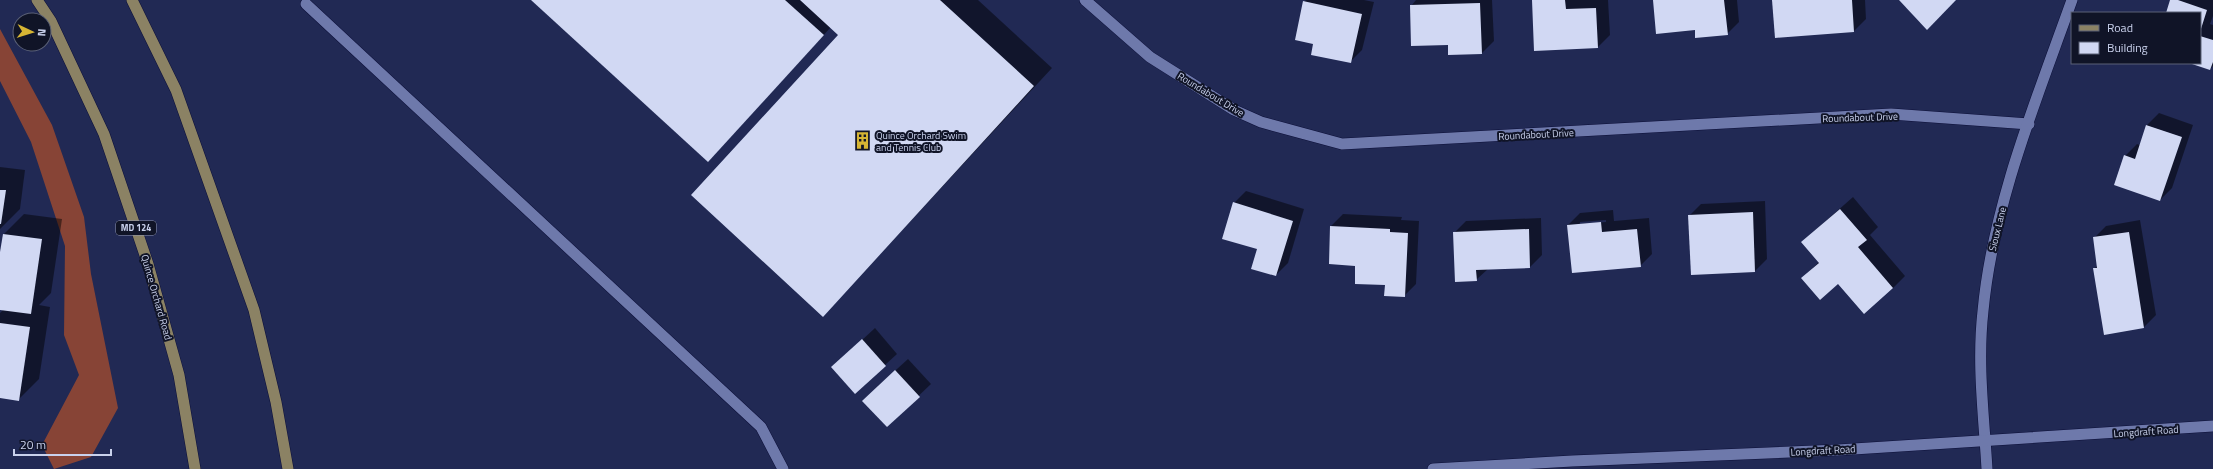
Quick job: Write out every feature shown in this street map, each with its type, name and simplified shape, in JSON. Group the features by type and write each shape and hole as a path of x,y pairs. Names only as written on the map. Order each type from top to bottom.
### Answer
{"main road":[{"name":"Quince Orchard Road","path":"38,0 51,21 104,134 148,264 179,375 195,469"},
{"path":"132,0 176,90 254,310 276,402 288,469"}],"street":[{"name":"Roundabout Drive","path":"1085,0 1150,57 1234,110 1261,122 1342,144 1890,114 2028,124"},
{"name":"Sioux Lane","path":"1987,469 1981,362 1982,313 1989,265 1998,222 2028,124 2072,0"},
{"path":"306,4 761,427 783,469"},
{"name":"Longdraft Road","path":"1433,469 1985,442 2213,426"}],"shaded area":[{"path":"0,29 52,125 84,217 91,274 118,408 91,457 54,469 42,445 79,375 64,335 65,246 31,142 0,81"}],"building":[{"path":"531,0 785,0 824,35 708,162"},
{"name":"Quince Orchard Swim and Tennis Club","path":"800,0 940,0 1034,86 823,317 691,195 838,35"},
{"path":"1532,0 1565,0 1566,9 1596,8 1598,48 1534,51"},
{"path":"1653,0 1724,0 1728,35 1695,38 1695,30 1656,34"},
{"path":"1772,0 1852,0 1854,32 1775,38"},
{"path":"1899,0 1956,0 1927,30"},
{"path":"2170,0 2178,0 2207,10 2201,29 2201,12 2166,12"},
{"path":"1303,1 1362,14 1351,63 1311,55 1313,44 1295,40"},
{"path":"1480,3 1482,54 1448,55 1448,45 1411,46 1410,5"},
{"path":"2201,36 2213,40 2213,62 2210,70 2192,64 2201,64"},
{"path":"2146,125 2182,137 2160,201 2114,185 2124,155 2135,159"},
{"path":"0,190 6,190 1,224 0,224"},
{"path":"1233,202 1293,221 1276,276 1251,269 1257,249 1222,239"},
{"path":"1840,209 1867,240 1858,247 1893,288 1864,314 1838,284 1820,300 1801,278 1819,263 1801,242"},
{"path":"1753,212 1755,272 1691,275 1688,215"},
{"path":"1601,222 1602,232 1637,229 1641,267 1572,273 1567,225"},
{"path":"1330,226 1390,229 1390,232 1408,233 1405,297 1384,296 1385,285 1355,284 1355,266 1329,264"},
{"path":"1529,229 1530,268 1476,270 1477,281 1455,282 1453,232"},
{"path":"2129,232 2144,328 2104,335 2093,268 2097,268 2093,237"},
{"path":"3,234 42,239 31,314 0,310 0,252"},
{"path":"0,323 30,327 19,401 0,398"},
{"path":"862,339 886,366 855,394 831,367"},
{"path":"895,370 920,397 887,427 862,401"}],"place":[{"name":"Quince Orchard Swim and Tennis Club","path":"863,141"}]}
